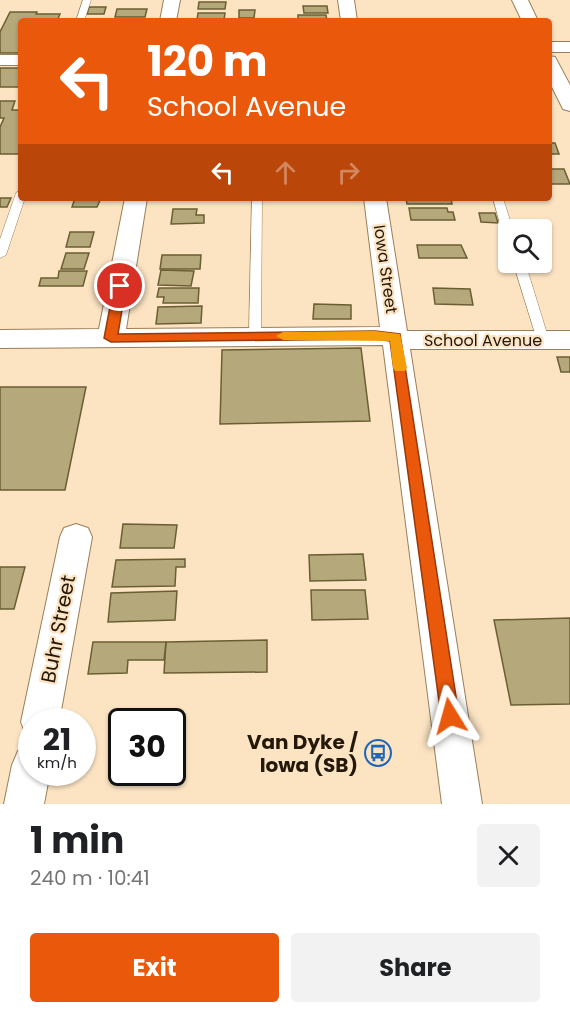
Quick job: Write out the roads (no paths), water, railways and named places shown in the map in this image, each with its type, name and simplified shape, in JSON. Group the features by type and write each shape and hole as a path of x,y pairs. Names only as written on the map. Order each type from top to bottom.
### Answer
{"street":[{"path":"169,18 172,0"},
{"path":"346,0 349,18"},
{"path":"520,0 529,18"},
{"path":"552,47 570,47"},
{"path":"0,60 18,60"},
{"path":"552,67 570,105"},
{"path":"111,338 135,201"},
{"name":"Iowa Street","path":"375,201 462,804"},
{"name":"School Avenue","path":"0,339 375,335 418,341 570,340"},
{"name":"Buhr Street","path":"43,708 76,537"},
{"path":"24,804 28,786"}],"lane":[{"path":"81,18 87,0"},
{"path":"0,255 18,201"},
{"path":"255,336 257,201"},
{"path":"499,201 504,219"},
{"path":"522,273 543,340"}],"place":[{"name":"Van Dyke / Iowa (SB)","path":"378,753"}]}
